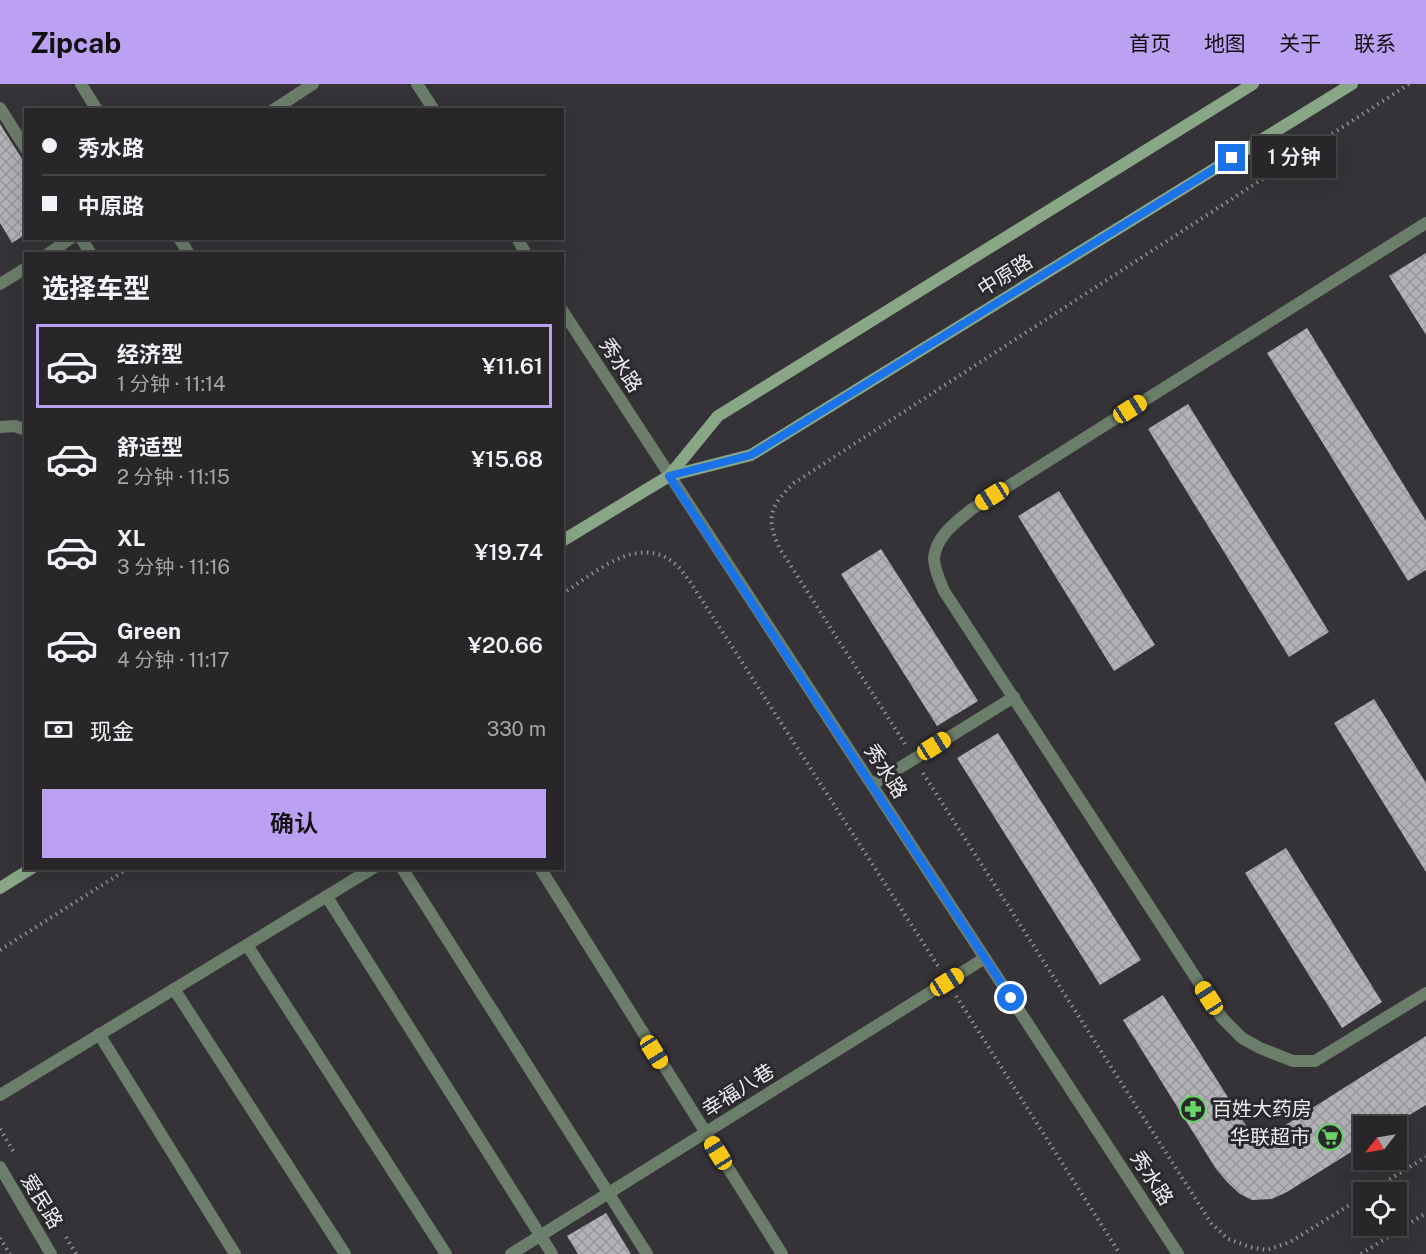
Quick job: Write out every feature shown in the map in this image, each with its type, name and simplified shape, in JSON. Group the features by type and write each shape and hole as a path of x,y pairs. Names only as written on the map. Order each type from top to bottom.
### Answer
{"main road":[{"name":"中原路","path":"669,476 718,417 1253,84"},
{"name":"中原路","path":"564,540 669,476 751,455 1352,84"},
{"path":"0,888 29,870"}],"street":[{"path":"81,84 96,108"},
{"path":"276,108 313,84"},
{"path":"417,84 433,108"},
{"path":"0,108 24,146"},
{"path":"1426,223 972,509 940,540 934,558 944,591 1222,1018 1242,1038 1293,1061 1315,1061 1426,993"},
{"path":"51,252 68,240"},
{"path":"0,284 24,269"},
{"name":"秀水路","path":"564,313 1178,1254"},
{"path":"0,427 15,426 24,429"},
{"path":"872,785 1014,697"},
{"path":"0,1095 370,870"},
{"path":"403,870 647,1254"},
{"path":"541,870 782,1254"},
{"path":"327,897 552,1254"},
{"path":"247,945 446,1254"},
{"name":"幸福八巷","path":"511,1254 985,958"},
{"path":"174,989 345,1254"},
{"path":"99,1034 235,1254"},
{"name":"爱民路","path":"0,1167 51,1254"}],"path":[{"path":"1353,1203 1290,1242 1267,1250 1228,1239 1211,1223 771,532 772,516 778,499 794,483 1409,84"},
{"path":"564,593 621,557 642,550 674,562 689,580 1120,1254"},
{"path":"0,950 126,870"},
{"path":"1385,1182 1426,1157"},
{"path":"1361,1254 1426,1213"},
{"path":"0,1238 10,1254"}],"building":[{"path":"0,124 24,162 24,235 12,243 0,223"},
{"path":"1426,253 1426,335 1389,276"},
{"path":"1307,328 1426,521 1426,570 1408,581 1267,353"},
{"path":"1188,404 1329,632 1289,657 1148,429"},
{"path":"1059,491 1155,645 1114,671 1018,516"},
{"path":"881,549 978,701 937,726 841,574"},
{"path":"1374,699 1426,783 1426,872 1334,723"},
{"path":"998,733 1141,960 1100,985 957,758"},
{"path":"1286,848 1382,1002 1342,1028 1245,873"},
{"path":"1163,995 1257,1143 1426,1036 1426,1105 1407,1116 1353,1116 1353,1151 1287,1192 1272,1199 1252,1200 1240,1194 1216,1169 1123,1020"},
{"path":"606,1213 631,1254 578,1254 567,1236"}],"place":[{"name":"百姓大药房","path":"1193,1109"},
{"name":"华联超市","path":"1330,1137"}],"route":[{"path":"1011,998 669,476 751,455 1232,158"}]}
